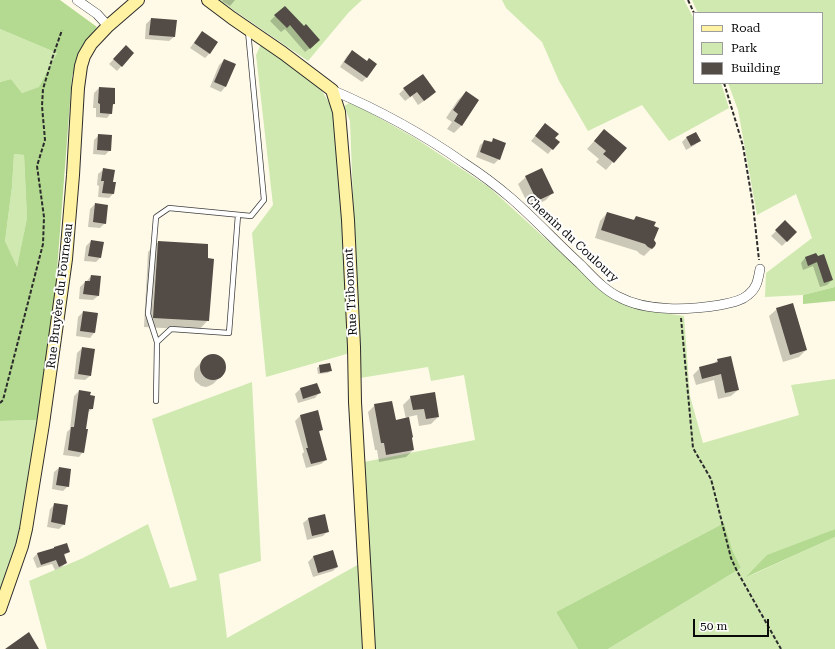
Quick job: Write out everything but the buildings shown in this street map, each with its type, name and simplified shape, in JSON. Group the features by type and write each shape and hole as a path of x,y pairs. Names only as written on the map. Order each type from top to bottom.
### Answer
{"street":[{"path":"77,0 97,14 108,26"},
{"name":"Rue Bruyère du Fourneau","path":"0,609 20,553 26,529 44,424 66,259 78,88 81,66 84,56 91,44 108,26 138,0"},
{"path":"208,0 283,52 332,90"},
{"name":"Chemin du Couloury","path":"332,90 363,103 401,123 438,145 484,176 512,199 610,293 631,302 641,305 682,309 710,307 734,302 747,296 756,286 760,269"},
{"name":"Rue Tribomont","path":"332,90 339,112 348,220 355,402 369,649"}],"lane":[{"path":"156,401 157,342 148,314 156,217 169,208 251,216 264,200 248,29"},
{"path":"157,342 171,329 229,334 238,215"}],"path":[{"path":"688,0 694,12"},
{"path":"0,404 3,400 43,244 44,217 37,166 45,140 42,106 43,89 62,30"},
{"path":"724,84 743,146 753,205 760,269"},
{"path":"682,309 681,316 693,448 711,479 731,558 781,649"}],"green space":[{"path":"0,0 60,0 97,27 80,51 72,76 55,296 38,420 0,421 0,82 11,79 22,93 39,87 57,53 0,29","holes":["14,154 24,155 27,218 17,267 5,241 12,187"]},
{"path":"219,0 362,0 349,12 308,61"},
{"path":"502,0 684,0 693,17 693,84 721,84 729,108 669,141 642,105 588,131 559,81 542,42 506,8"},
{"path":"692,0 835,0 835,287 803,295 765,297 766,273 812,238 796,194 757,215 738,110 728,84 823,84 823,12 698,12"},
{"path":"0,29 57,53 40,87 22,93 11,79 0,82"},
{"path":"261,44 317,83 335,112 350,353 266,377 252,233 273,205 256,55"},
{"path":"351,102 415,138 489,187 607,295 629,306 684,316 690,396 703,443 799,415 791,385 835,379 835,529 747,577 835,537 835,649 608,649 741,568 731,550 724,523 556,612 578,649 375,649 364,462 475,440 464,375 431,381 428,367 360,378 350,121 344,106"},
{"path":"14,154 24,155 27,218 17,268 5,241 12,187"},
{"path":"835,287 835,301 803,304 803,295"},
{"path":"252,382 261,561 219,574 227,638 361,563 364,649 47,649 29,581 83,558 148,524 170,588 197,580 152,419"},
{"path":"38,420 21,526 0,594 0,421"},
{"path":"724,523 732,550 741,568 608,649 578,649 556,612"},
{"path":"835,529 835,537 746,577 767,555"}]}
